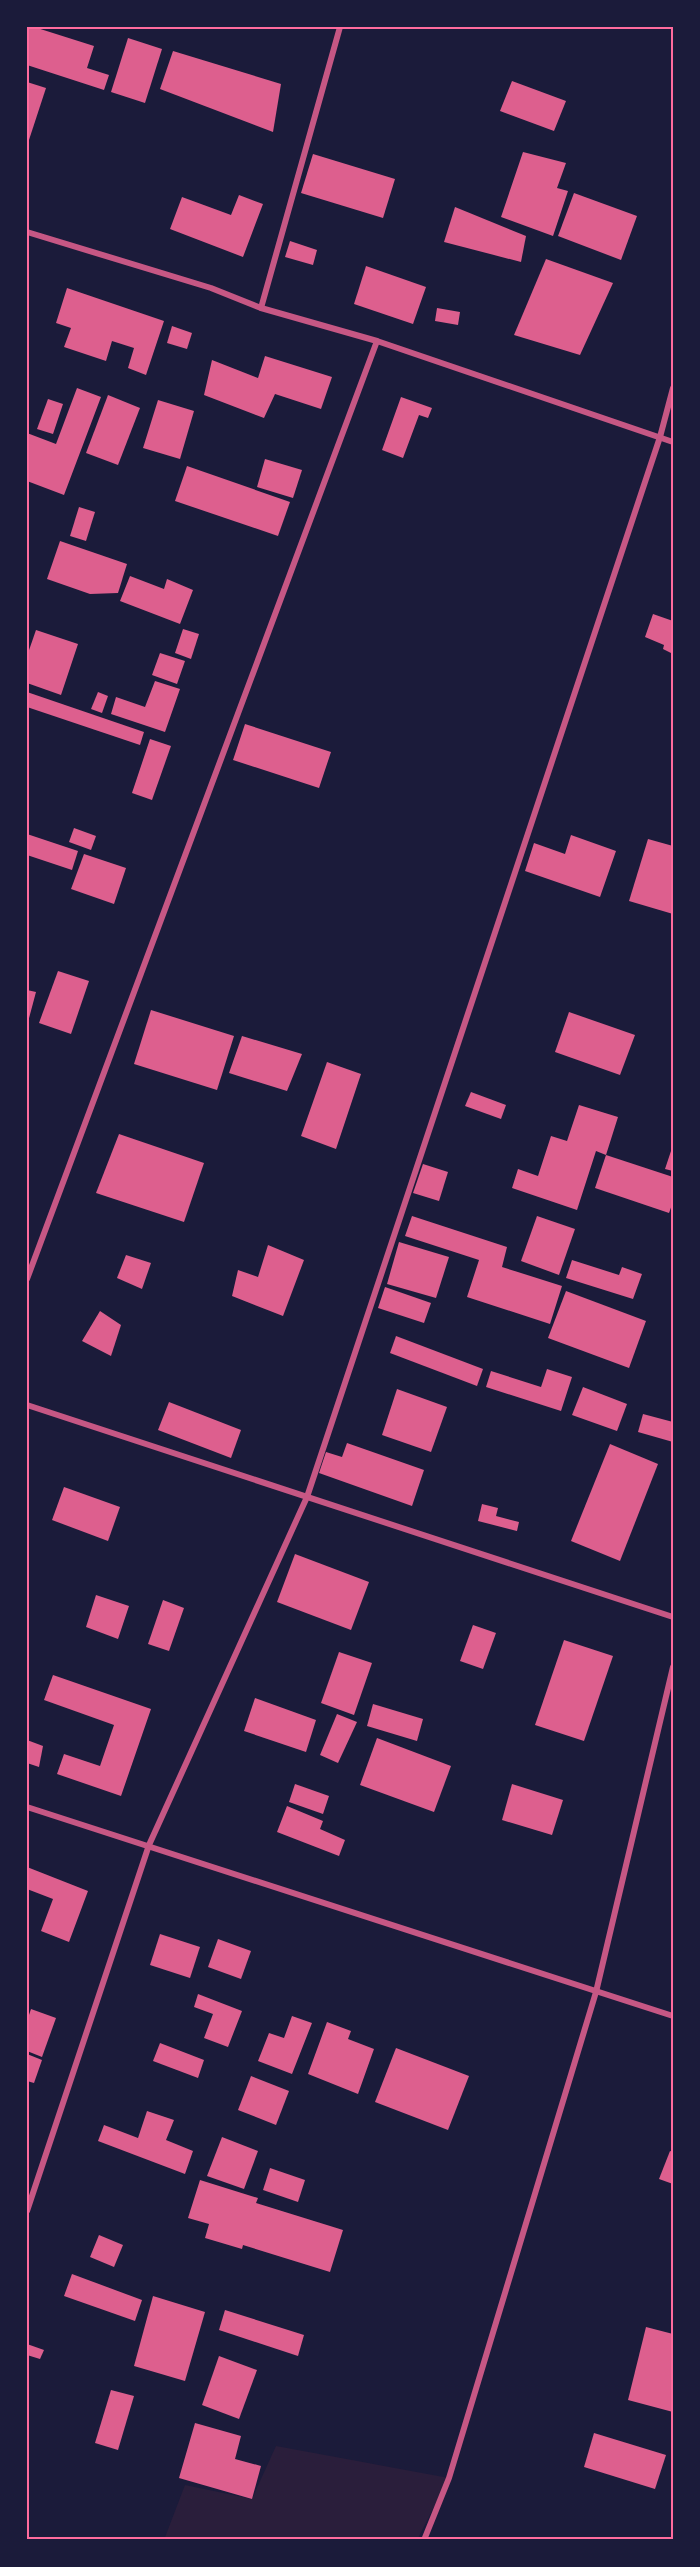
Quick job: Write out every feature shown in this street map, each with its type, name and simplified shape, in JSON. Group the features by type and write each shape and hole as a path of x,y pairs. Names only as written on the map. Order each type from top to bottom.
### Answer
{"street":[{"path":"261,308 340,27"},
{"path":"27,232 211,288 261,308 377,340 673,442"},
{"path":"27,1278 377,340"},
{"path":"27,2211 30,2191 149,1845 307,1497 660,437 673,388"},
{"path":"27,1405 673,1617"},
{"path":"424,2540 449,2478 596,1992 673,1667"},
{"path":"27,1807 673,2016"}],"shaded area":[{"path":"276,2446 449,2478 417,2540 164,2540 185,2485 252,2499"}],"building":[{"path":"27,27 34,27 94,46 87,68 109,75 104,90 27,65"},
{"path":"128,38 162,49 145,103 111,92"},
{"path":"173,51 281,84 273,132 160,89"},
{"path":"512,81 566,101 554,131 500,111"},
{"path":"27,82 46,88 27,146"},
{"path":"523,152 566,163 557,188 568,191 553,236 501,217"},
{"path":"313,154 395,179 383,218 301,193"},
{"path":"574,193 637,216 621,260 558,236"},
{"path":"239,195 263,204 243,257 170,229 182,197 231,215"},
{"path":"455,207 526,236 521,262 444,242"},
{"path":"290,241 317,250 313,265 285,257"},
{"path":"546,259 613,283 580,355 514,335"},
{"path":"366,266 426,287 413,324 354,304"},
{"path":"67,288 164,321 146,375 128,368 134,348 112,341 106,361 64,347 71,328 56,323"},
{"path":"437,308 460,312 458,325 435,321"},
{"path":"172,326 192,333 187,349 167,343"},
{"path":"265,356 332,377 321,409 275,394 264,418 204,395 212,360 258,378"},
{"path":"77,388 101,397 64,495 27,481 27,433 56,444"},
{"path":"108,395 140,408 118,465 86,453"},
{"path":"401,397 432,408 428,418 419,415 403,458 382,450"},
{"path":"48,399 63,404 53,434 37,429"},
{"path":"158,400 194,411 180,459 143,448"},
{"path":"265,459 302,470 293,498 257,487"},
{"path":"187,466 290,502 278,536 175,501"},
{"path":"79,507 95,512 86,541 70,536"},
{"path":"60,541 127,564 118,593 90,594 47,579"},
{"path":"130,576 164,589 167,579 193,590 180,624 120,601"},
{"path":"653,614 673,621 673,654 663,649 664,645 645,637"},
{"path":"183,629 199,634 191,659 175,653"},
{"path":"36,630 78,644 61,695 27,683 27,656"},
{"path":"160,653 185,661 177,684 152,675"},
{"path":"155,681 180,689 165,732 111,714 116,697 145,707"},
{"path":"27,692 144,732 140,745 27,707"},
{"path":"98,692 108,696 102,713 91,709"},
{"path":"245,724 331,752 319,788 233,760"},
{"path":"150,739 171,746 152,800 132,793"},
{"path":"74,828 96,836 91,850 69,842"},
{"path":"27,834 78,851 72,870 27,855"},
{"path":"571,835 616,851 600,897 525,871 534,843 565,854"},
{"path":"648,839 673,846 673,914 629,901"},
{"path":"84,854 126,868 114,904 71,889"},
{"path":"58,971 89,981 71,1034 39,1023"},
{"path":"27,990 36,992 28,1022 27,1022"},
{"path":"151,1010 234,1036 217,1090 134,1064"},
{"path":"569,1012 635,1035 620,1075 555,1052"},
{"path":"242,1036 302,1054 287,1091 229,1073"},
{"path":"327,1062 361,1074 336,1149 301,1136"},
{"path":"471,1092 506,1105 501,1119 465,1106"},
{"path":"579,1105 618,1117 606,1155 596,1151 577,1210 512,1188 518,1169 538,1176 551,1136 567,1141"},
{"path":"119,1134 204,1163 184,1222 96,1193"},
{"path":"673,1145 673,1171 665,1169"},
{"path":"606,1155 673,1177 673,1202 669,1213 595,1188"},
{"path":"423,1164 448,1172 439,1201 413,1193"},
{"path":"412,1216 507,1247 502,1267 562,1286 550,1324 467,1297 479,1260 405,1236"},
{"path":"537,1216 575,1229 559,1275 521,1261"},
{"path":"399,1242 449,1257 436,1298 387,1284"},
{"path":"268,1245 304,1260 283,1316 232,1296 238,1270 258,1277"},
{"path":"126,1255 151,1263 142,1289 117,1278"},
{"path":"572,1260 619,1275 622,1267 642,1274 633,1299 566,1278"},
{"path":"385,1287 431,1303 424,1323 378,1308"},
{"path":"566,1291 646,1321 629,1368 548,1338"},
{"path":"100,1311 121,1325 111,1356 82,1341"},
{"path":"396,1336 483,1369 477,1386 390,1353"},
{"path":"547,1369 572,1377 561,1411 486,1387 491,1371 541,1387"},
{"path":"583,1387 627,1404 617,1431 572,1415"},
{"path":"397,1389 447,1407 431,1452 382,1435"},
{"path":"169,1402 241,1430 231,1458 158,1430"},
{"path":"643,1414 673,1422 673,1442 638,1432"},
{"path":"347,1443 424,1470 412,1506 319,1473 326,1452 342,1457"},
{"path":"610,1444 658,1464 620,1561 571,1541"},
{"path":"64,1487 120,1507 108,1541 52,1520"},
{"path":"482,1504 498,1508 496,1516 519,1522 517,1531 478,1521"},
{"path":"295,1554 369,1582 351,1630 277,1602"},
{"path":"96,1595 129,1606 118,1639 86,1627"},
{"path":"163,1600 184,1608 169,1651 148,1644"},
{"path":"473,1625 496,1633 483,1669 460,1661"},
{"path":"564,1640 613,1656 584,1741 535,1725"},
{"path":"339,1652 372,1663 354,1715 321,1703"},
{"path":"53,1675 151,1709 121,1796 57,1774 64,1754 100,1766 114,1725 44,1700"},
{"path":"255,1698 316,1720 306,1752 244,1731"},
{"path":"373,1704 423,1719 417,1741 367,1726"},
{"path":"337,1714 357,1722 338,1763 320,1755"},
{"path":"377,1738 451,1766 434,1812 360,1785"},
{"path":"27,1740 43,1746 39,1767 27,1763"},
{"path":"295,1784 329,1796 323,1814 289,1802"},
{"path":"512,1784 563,1800 552,1835 502,1820"},
{"path":"287,1806 323,1821 320,1829 345,1840 339,1856 277,1832"},
{"path":"27,1867 88,1891 69,1942 41,1931 53,1899 27,1889"},
{"path":"160,1934 200,1947 190,1978 150,1965"},
{"path":"218,1939 251,1951 241,1979 208,1967"},
{"path":"198,1994 242,2011 228,2047 204,2038 213,2014 194,2007"},
{"path":"31,2009 56,2018 42,2057 27,2051 27,2021"},
{"path":"292,2016 312,2023 292,2074 258,2061 269,2033 284,2038"},
{"path":"327,2022 351,2031 348,2039 374,2049 358,2094 308,2074"},
{"path":"160,2043 204,2060 198,2078 153,2061"},
{"path":"396,2048 469,2076 448,2130 375,2102"},
{"path":"27,2054 42,2060 34,2083 27,2081"},
{"path":"251,2076 289,2091 276,2125 238,2110"},
{"path":"147,2111 174,2120 166,2140 193,2151 185,2174 98,2141 104,2125 138,2138"},
{"path":"222,2137 258,2151 244,2189 207,2176"},
{"path":"670,2151 673,2152 673,2184 659,2179"},
{"path":"270,2168 305,2180 298,2202 263,2190"},
{"path":"200,2180 258,2198 256,2203 343,2230 330,2272 243,2245 242,2249 205,2238 209,2224 188,2218"},
{"path":"99,2235 123,2245 114,2267 90,2257"},
{"path":"72,2274 142,2300 135,2321 64,2296"},
{"path":"153,2296 205,2312 185,2381 134,2366"},
{"path":"225,2310 304,2335 298,2356 219,2330"},
{"path":"646,2327 673,2334 673,2412 628,2400"},
{"path":"27,2344 44,2350 40,2359 27,2355"},
{"path":"219,2356 257,2370 239,2419 202,2405"},
{"path":"111,2390 134,2396 118,2450 95,2443"},
{"path":"195,2423 241,2436 235,2459 261,2466 252,2499 179,2478"},
{"path":"594,2433 666,2455 655,2489 584,2467"}]}
